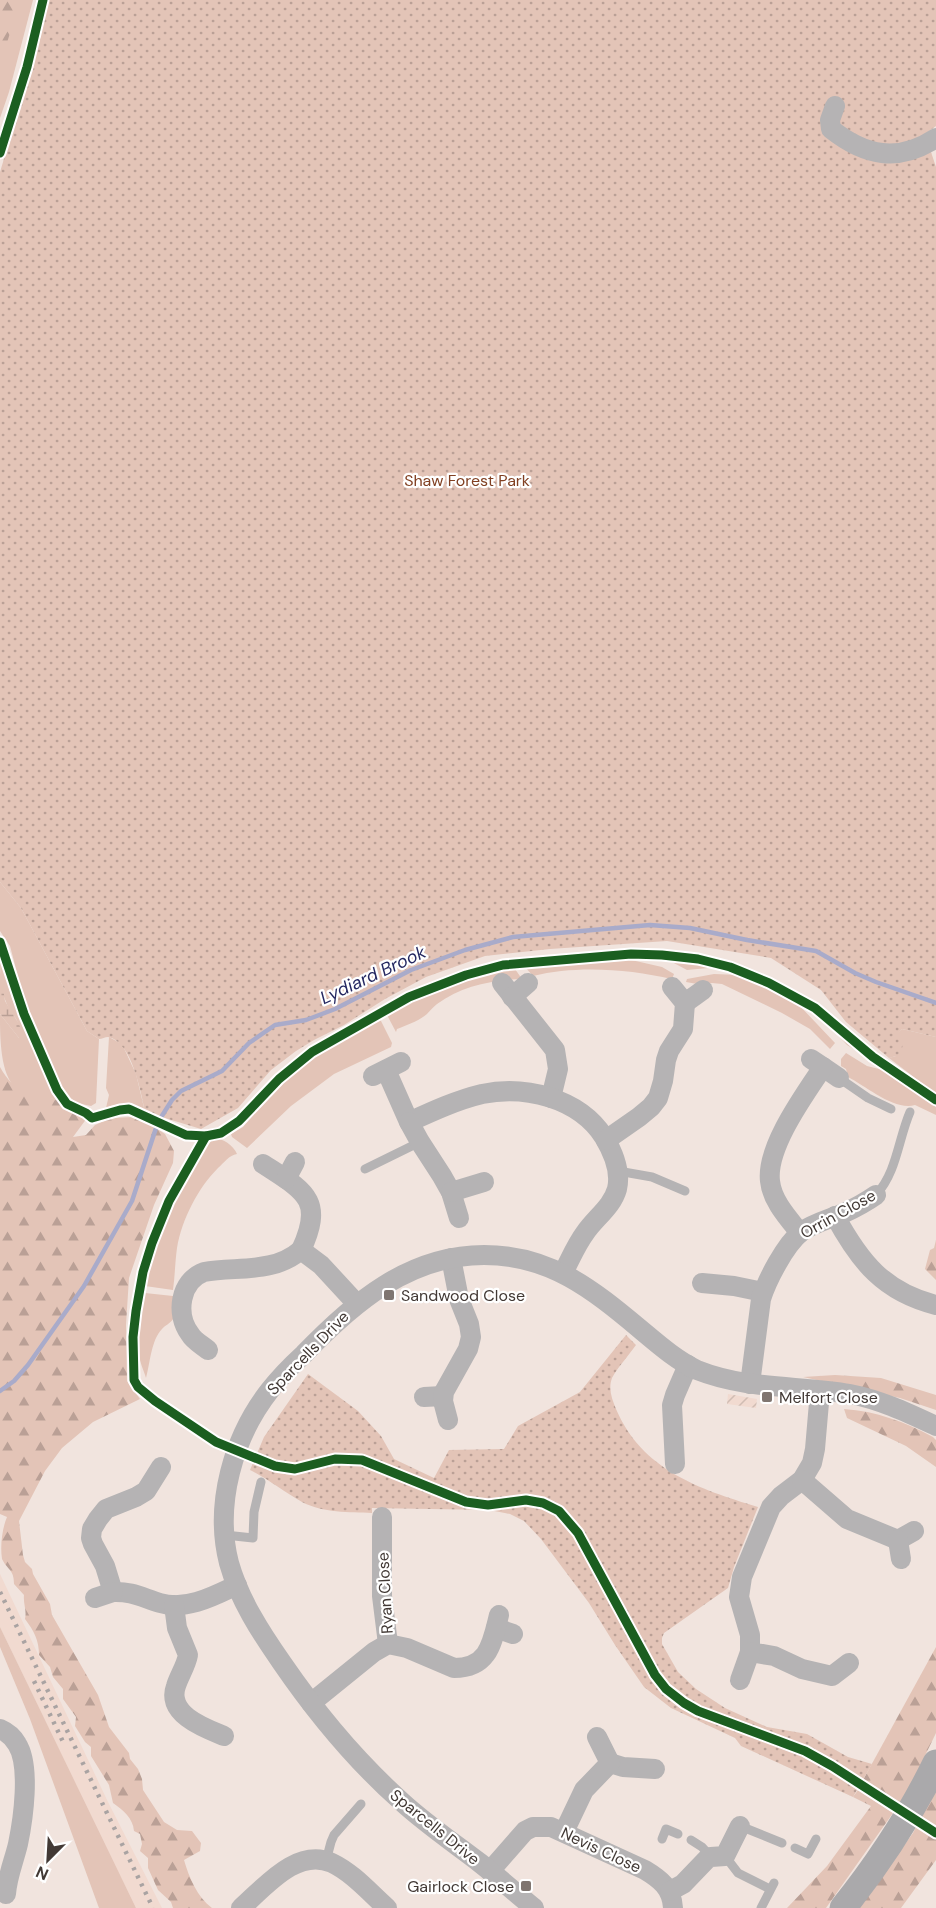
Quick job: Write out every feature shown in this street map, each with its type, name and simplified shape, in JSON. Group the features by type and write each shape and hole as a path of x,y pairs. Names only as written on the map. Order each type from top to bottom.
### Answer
{"main road":[{"path":"843,1908 887,1848 936,1763"}],"street":[{"path":"835,106 830,120 831,129 872,152 896,155 907,153 936,138"},
{"path":"528,983 507,990 555,1050 558,1069 551,1098"},
{"path":"606,1140 639,1117 658,1098 669,1051 682,1029 685,1003 672,987"},
{"path":"685,1003 704,990"},
{"path":"800,1233 774,1195 770,1180 771,1164 779,1141 791,1118 824,1068"},
{"path":"386,1070 409,1122 451,1192 459,1218"},
{"path":"409,1122 456,1102 482,1094 506,1091 551,1098 587,1117 606,1140 618,1171 617,1189 604,1212 583,1235 563,1273"},
{"path":"208,1350 189,1334 184,1321 183,1299 191,1279 199,1274 212,1271 272,1266 301,1250 310,1227 312,1216 310,1204 291,1170 263,1164"},
{"path":"451,1192 484,1182"},
{"name":"Orrin Close","path":"750,1384 764,1292 785,1252 800,1233 876,1196"},
{"path":"835,1216 858,1254 873,1272 904,1293 936,1305"},
{"path":"301,1250 321,1264 357,1304"},
{"name":"Sparcells Drive","path":"534,1908 513,1902 490,1871 388,1790 350,1751 311,1703 268,1642 237,1585 229,1562 225,1535 225,1498 239,1445 270,1390 325,1331 383,1285 424,1265 451,1258 480,1255 536,1263 563,1273 600,1296 658,1345 688,1365 724,1379 873,1399 936,1426"},
{"path":"448,1420 434,1397 446,1386 468,1349 471,1337 469,1324 459,1299 451,1258"},
{"path":"715,1279 764,1292"},
{"path":"675,1464 672,1405 688,1365"},
{"path":"740,1680 750,1652 750,1635 739,1597 742,1577 771,1507 802,1480 812,1463 820,1391"},
{"path":"161,1467 146,1491 106,1509 92,1530 93,1544 105,1566 104,1595 133,1593 174,1605 200,1601 237,1585"},
{"path":"802,1480 847,1519 906,1535 901,1559"},
{"name":"Ryan Close","path":"382,1517 389,1542 383,1611 388,1644"},
{"path":"174,1605 176,1622 188,1655 176,1686 175,1702 180,1711 192,1721 224,1736"},
{"name":"Ryan Close","path":"311,1703 374,1652 388,1644 407,1648 448,1665 463,1668 476,1663 486,1654 503,1626"},
{"path":"750,1652 774,1656 833,1684 849,1663"},
{"path":"0,1729 9,1734 17,1743 22,1756 24,1772 24,1799 20,1829 5,1899"},
{"path":"597,1737 610,1763 623,1767 655,1768"},
{"path":"564,1832 584,1790 610,1763"},
{"path":"671,1900 700,1865 718,1857 740,1826"},
{"name":"Nevis Close","path":"490,1871 519,1836 533,1827 551,1827 645,1870 658,1878 671,1900"},
{"path":"254,1904 280,1874 297,1863 315,1860 326,1861 343,1870 387,1908"}],"lane":[{"path":"824,1068 868,1098 891,1109"},
{"name":"Orrin Close","path":"876,1196 890,1178 900,1137 910,1112"},
{"path":"365,1169 420,1142"},
{"path":"618,1171 652,1177 685,1191"},
{"path":"225,1535 253,1538 254,1512 261,1482"},
{"path":"326,1861 334,1835 361,1804"},
{"path":"740,1826 782,1843"},
{"path":"662,1839 666,1829 678,1834"},
{"path":"795,1848 808,1854 816,1839"},
{"path":"691,1840 738,1873 772,1886 761,1908"}],"shaded area":[{"path":"728,1394 757,1399 756,1408 727,1404"},
{"path":"0,1574 108,1802 162,1908 136,1908 110,1856 0,1627"}],"green space":[{"path":"0,0 33,0 0,118"},
{"path":"0,0 18,0 19,4 0,65"},
{"name":"Shaw Forest Park","path":"49,0 936,0 936,126 925,134 936,167 936,1037 902,1029 897,1035 903,1044 901,1052 889,1058 846,1022 821,990 771,958 667,941 550,949 485,956 426,977 296,1051 271,1070 238,1108 201,1129 145,1112 129,1057 116,1041 108,1037 99,1039 87,1031 21,908 0,882 0,172 39,42"},
{"path":"0,882 21,908 87,1031 99,1039 96,1103 91,1106 77,1103 63,1092 24,999 10,946 0,931"},
{"path":"0,953 12,999 57,1100 30,1094 16,1088 7,1074 2,1054 0,1014 19,1038 19,1031 17,1021 4,997"},
{"path":"656,958 719,967 687,970 672,962"},
{"path":"627,959 662,967 674,974 672,979 638,973 585,969 533,976 525,967"},
{"path":"0,968 5,1001 22,1033 19,1038 0,1014"},
{"path":"515,969 522,979 467,988 446,998 424,1016 397,1029 396,1032 387,1015 449,986"},
{"path":"714,974 739,975 783,994 799,1005 835,1043 830,1049 810,1029 722,984 703,985 686,982 687,979"},
{"path":"822,1018 871,1059 847,1045"},
{"path":"380,1019 392,1043 391,1047 334,1074 291,1106 247,1148 232,1137 231,1134 243,1127 276,1088 307,1061"},
{"path":"902,1029 936,1037 936,1094 889,1058 896,1056 897,1034"},
{"path":"109,1037 122,1044 136,1074 145,1112 121,1105 106,1108 109,1095 106,1088"},
{"path":"846,1053 867,1066 883,1070 936,1107 936,1115 915,1105 907,1106 889,1101 848,1077 846,1069 841,1066 841,1059"},
{"path":"0,1067 11,1082 22,1090 58,1101 87,1118 73,1137 86,1135 95,1125 111,1118 134,1117 165,1134 174,1151 173,1163 154,1205 129,1278 126,1325 127,1381 140,1399 93,1422 62,1448 45,1471 19,1521 25,1562 32,1569 50,1604 52,1615 98,1695 109,1727 138,1769 143,1790 164,1822 177,1830 192,1831 201,1843 200,1851 184,1860 198,1892 212,1908 173,1908 171,1902 158,1890 148,1868 148,1858 140,1851 142,1844 140,1834 134,1831 127,1815 113,1803 109,1785 91,1756 91,1747 75,1726 76,1717 63,1699 63,1689 53,1677 50,1667 39,1655 35,1636 25,1619 24,1595 14,1584 12,1573 2,1559 2,1538 7,1517 0,1514"},
{"path":"214,1138 228,1143 237,1154 218,1168 192,1205 179,1237 173,1290 145,1286 160,1235 172,1205 194,1163"},
{"path":"936,1240 936,1280 925,1269 930,1250 934,1248"},
{"path":"145,1293 173,1296 173,1319 155,1339 146,1378 139,1355 139,1333"},
{"path":"626,1335 636,1345 614,1374 610,1386 615,1405 627,1430 641,1448 675,1474 715,1493 758,1507 728,1588 664,1633 662,1644 678,1672 696,1689 725,1708 767,1727 807,1734 848,1757 872,1764 853,1797 741,1746 735,1738 671,1708 644,1687 589,1603 541,1539 524,1521 510,1514 489,1510 372,1508 372,1513 327,1510 302,1502 250,1470 264,1437 308,1374 358,1411 381,1436 394,1459 434,1478 449,1450 504,1449 518,1426 580,1392"},
{"path":"835,1375 881,1378 936,1395 936,1410 900,1398 803,1377"},
{"path":"844,1409 890,1418 933,1437 936,1440 936,1467 906,1446 847,1418"},
{"path":"0,1627 136,1908 99,1908 30,1719 0,1647"},
{"path":"936,1647 936,1733 900,1805 863,1780"},
{"path":"936,1788 936,1860 901,1908 859,1908 913,1833"},
{"path":"858,1790 893,1813 826,1908 787,1908 827,1866 871,1806 853,1797"}],"waterway":[{"name":"Lydiard Brook","path":"0,1391 14,1381 28,1365 84,1286 132,1201 158,1122 172,1100 181,1091 222,1071 249,1043 275,1025 306,1020 335,1009 411,970 465,950 513,937 650,925 690,928 816,951 855,973 936,1003"}],"railway":[{"path":"0,1592 153,1908"},
{"path":"34,1681 65,1746"}],"cycle path":[{"path":"0,153 27,67 43,0"},
{"path":"0,942 24,1014 57,1090 67,1104 92,1118 129,1109 186,1135 206,1136 221,1133 239,1121 279,1079 312,1052 409,997 466,975 503,965 631,954 698,959 730,967 769,983 815,1008 873,1057 936,1100"},
{"path":"206,1136 169,1201 143,1272 133,1337 134,1380 138,1387 216,1442 275,1466 295,1469 335,1459 362,1460 466,1502 488,1505 526,1500 543,1503 559,1511 578,1533 655,1675 666,1689 698,1711 805,1751 936,1833"}],"place":[{"name":"Sandwood Close","path":"389,1295"},
{"name":"Melfort Close","path":"767,1397"},
{"name":"Gairlock Close","path":"526,1886"}]}
